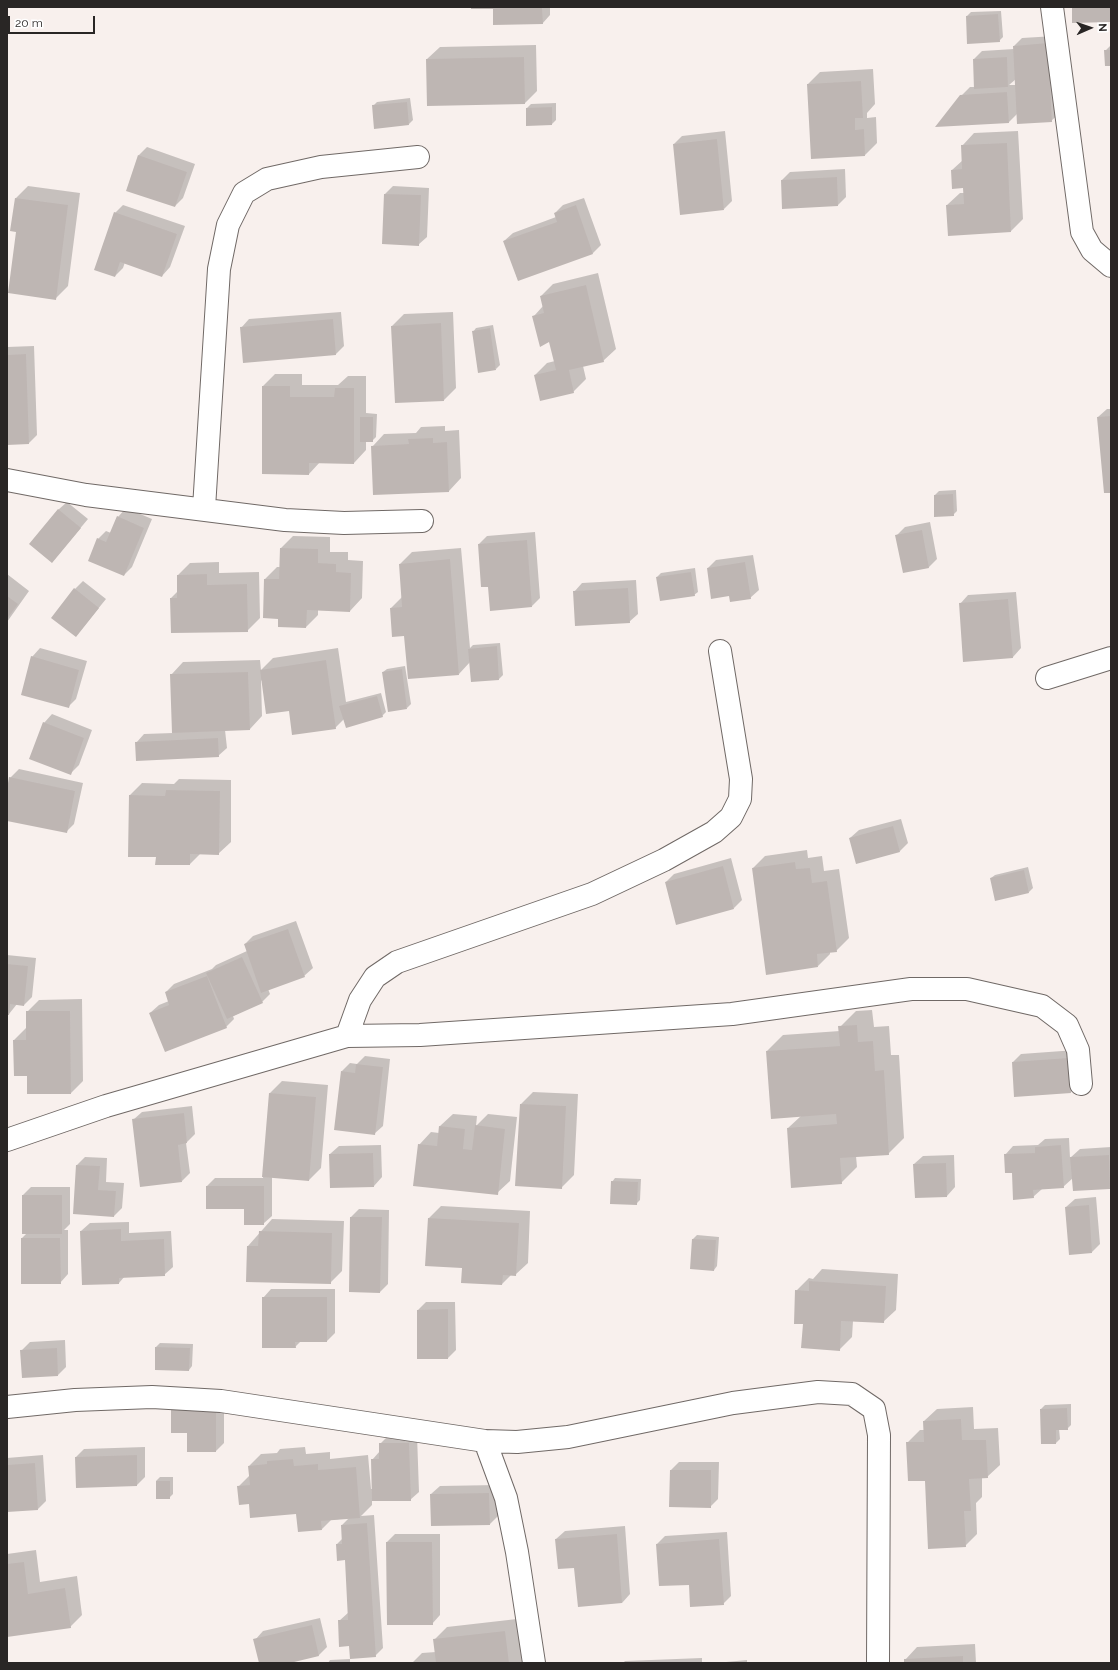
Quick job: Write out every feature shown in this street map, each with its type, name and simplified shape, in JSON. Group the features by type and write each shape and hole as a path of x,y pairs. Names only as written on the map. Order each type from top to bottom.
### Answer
{"street":[{"path":"1052,7 1082,232 1092,250 1111,266"},
{"path":"204,508 219,269 228,225 244,193 267,179 321,166 418,157"},
{"path":"7,480 86,495 204,508 284,520 337,523 422,521"},
{"path":"347,1036 360,1000 375,977 397,962 592,894 664,860 714,832 731,817 740,799 741,779 720,651"},
{"path":"1048,678 1111,658"},
{"path":"7,1140 106,1106 347,1036 420,1035 732,1014 911,989 967,989 1042,1006 1067,1025 1078,1050 1080,1084"},
{"path":"7,1407 75,1400 152,1397 221,1401 485,1441 517,1442 568,1437 733,1403 818,1392 852,1394 874,1409 879,1435 878,1663"},
{"path":"485,1441 506,1498 517,1552 534,1663"}],"building":[{"path":"471,7 542,7 543,24 493,25 493,9 471,9"},
{"path":"1072,7 1111,7 1111,22 1072,23"},
{"path":"998,14 1000,42 967,44 966,16"},
{"path":"1048,43 1052,122 1017,124 1013,46"},
{"path":"1104,50 1111,50 1111,66 1105,66"},
{"path":"524,57 525,104 427,106 426,59"},
{"path":"1007,57 1008,87 974,89 973,59"},
{"path":"861,81 863,118 855,118 855,130 864,129 865,156 811,159 807,84"},
{"path":"1007,92 1009,123 935,127 960,95"},
{"path":"407,102 409,125 374,129 372,105"},
{"path":"552,107 552,125 526,126 526,108"},
{"path":"717,139 724,210 680,215 673,144"},
{"path":"1007,143 1011,232 948,236 946,205 964,204 963,188 952,189 951,170 962,169 961,145"},
{"path":"138,155 187,172 175,207 126,191"},
{"path":"837,177 838,206 782,209 781,180"},
{"path":"384,194 421,195 419,246 382,244"},
{"path":"15,198 68,205 56,300 8,293 16,232 10,231"},
{"path":"576,205 593,254 518,281 503,241 557,222 554,213"},
{"path":"114,212 177,234 162,277 120,262 115,277 94,270"},
{"path":"586,285 604,362 569,370 574,393 540,401 534,375 556,370 549,342 540,347 532,316 544,313 540,296"},
{"path":"333,319 336,355 243,363 240,327"},
{"path":"441,323 444,401 395,403 391,326"},
{"path":"490,328 496,370 478,373 472,331"},
{"path":"26,354 29,444 7,445 7,355"},
{"path":"262,386 290,386 290,397 334,397 335,388 354,388 354,464 309,463 309,475 262,474"},
{"path":"1111,416 1111,493 1104,493 1097,417"},
{"path":"360,417 373,417 373,442 360,442"},
{"path":"433,438 433,443 447,442 449,492 373,495 371,446 409,444 408,439"},
{"path":"953,494 954,516 934,517 934,495"},
{"path":"58,509 81,528 52,563 29,544"},
{"path":"117,516 144,528 124,576 88,561 97,538 106,542"},
{"path":"922,530 929,568 903,573 895,535"},
{"path":"527,540 532,607 490,611 488,587 481,587 478,544"},
{"path":"280,548 318,549 318,563 336,564 336,572 351,573 350,612 307,610 306,628 278,627 278,619 263,618 264,579 279,579"},
{"path":"450,559 459,675 408,679 404,636 392,637 390,608 402,607 399,564"},
{"path":"745,562 751,599 730,602 729,596 711,599 707,568"},
{"path":"691,572 695,596 660,601 656,577"},
{"path":"207,574 207,585 247,584 248,632 171,633 170,598 177,598 177,575"},
{"path":"74,588 99,608 76,637 51,618"},
{"path":"628,588 630,623 575,626 573,591"},
{"path":"7,596 18,604 7,619"},
{"path":"1008,599 1013,658 963,662 959,603"},
{"path":"497,646 499,680 471,682 468,649"},
{"path":"31,656 79,670 69,708 21,695"},
{"path":"326,660 336,729 292,735 289,711 266,714 260,670"},
{"path":"402,669 407,709 388,712 382,672"},
{"path":"248,672 250,730 172,733 170,674"},
{"path":"377,696 383,717 346,728 339,706"},
{"path":"43,722 84,738 71,775 29,759"},
{"path":"218,738 219,757 136,761 135,742"},
{"path":"9,777 75,791 67,833 7,821 7,789"},
{"path":"166,790 220,791 219,855 190,854 190,865 155,865 156,857 128,857 129,795 165,796"},
{"path":"893,826 900,852 856,864 849,838"},
{"path":"795,862 796,869 810,868 812,883 827,881 837,952 817,954 818,967 766,975 752,868"},
{"path":"723,866 734,909 676,925 665,882"},
{"path":"1024,870 1029,893 995,901 990,878"},
{"path":"288,929 305,977 261,993 244,944"},
{"path":"242,957 263,1003 227,1019 206,973"},
{"path":"7,964 28,966 24,1006 10,1004 9,1015 7,1015"},
{"path":"207,976 227,1028 165,1052 149,1013 169,1005 165,992"},
{"path":"26,1011 70,1011 71,1094 27,1094 27,1076 14,1076 13,1040 26,1040"},
{"path":"857,1025 858,1042 873,1041 875,1071 884,1070 889,1155 840,1158 842,1184 791,1188 787,1128 837,1124 836,1114 771,1119 766,1051 840,1046 838,1026"},
{"path":"1068,1058 1071,1093 1014,1097 1012,1062"},
{"path":"356,1064 383,1067 375,1135 334,1130 341,1071 355,1073"},
{"path":"269,1093 316,1097 309,1181 262,1177"},
{"path":"520,1104 566,1106 562,1189 515,1186"},
{"path":"184,1113 187,1143 178,1145 182,1182 140,1187 132,1119"},
{"path":"475,1125 505,1129 498,1195 413,1186 418,1144 437,1146 439,1126 465,1129 463,1149 472,1150"},
{"path":"1061,1145 1064,1188 1033,1190 1034,1198 1013,1200 1012,1173 1005,1173 1004,1154 1035,1153 1035,1147"},
{"path":"373,1153 374,1187 330,1188 329,1154"},
{"path":"1109,1155 1110,1189 1073,1191 1070,1157"},
{"path":"946,1163 947,1197 915,1198 913,1164"},
{"path":"76,1165 100,1166 98,1190 116,1191 114,1217 73,1214"},
{"path":"611,1181 638,1182 637,1205 610,1204"},
{"path":"206,1186 264,1186 264,1225 244,1225 244,1209 206,1209"},
{"path":"22,1195 62,1195 62,1234 22,1234"},
{"path":"1089,1205 1092,1253 1069,1255 1065,1207"},
{"path":"350,1217 382,1217 380,1293 349,1292"},
{"path":"428,1218 519,1223 516,1276 503,1275 502,1285 461,1283 462,1268 425,1266"},
{"path":"121,1229 121,1241 164,1239 165,1276 119,1278 119,1284 82,1285 80,1231"},
{"path":"259,1231 332,1233 331,1284 246,1282 247,1246 258,1246"},
{"path":"21,1238 60,1238 61,1284 21,1284"},
{"path":"692,1239 716,1240 714,1271 690,1269"},
{"path":"809,1281 886,1286 884,1323 841,1321 840,1351 801,1348 803,1324 794,1324 795,1290 809,1291"},
{"path":"262,1297 327,1297 327,1342 295,1342 296,1348 262,1348"},
{"path":"448,1309 448,1359 417,1359 417,1310"},
{"path":"155,1347 190,1348 189,1371 155,1370"},
{"path":"57,1348 58,1376 22,1378 20,1350"},
{"path":"216,1407 216,1452 187,1452 187,1433 171,1433 171,1408"},
{"path":"1067,1408 1068,1430 1056,1430 1056,1444 1041,1444 1040,1409"},
{"path":"961,1419 962,1440 986,1440 988,1478 969,1479 971,1511 964,1511 966,1547 928,1549 925,1481 908,1481 906,1442 924,1442 923,1421"},
{"path":"379,1443 409,1443 411,1501 372,1501 371,1459 379,1459"},
{"path":"137,1455 137,1486 76,1488 75,1457"},
{"path":"293,1459 294,1466 318,1464 318,1470 356,1467 360,1518 321,1521 322,1530 298,1532 296,1514 250,1518 249,1504 239,1505 237,1486 250,1485 248,1466 267,1464 267,1461"},
{"path":"35,1463 38,1510 7,1512 7,1465"},
{"path":"670,1470 711,1470 711,1508 669,1507"},
{"path":"156,1481 170,1481 170,1499 156,1499"},
{"path":"489,1493 490,1525 431,1526 430,1494"},
{"path":"367,1523 376,1657 350,1659 349,1646 339,1647 338,1620 348,1620 345,1560 337,1561 336,1544 342,1544 341,1525"},
{"path":"617,1534 622,1603 578,1607 574,1568 558,1569 555,1539"},
{"path":"719,1539 724,1605 690,1607 689,1585 659,1586 656,1544"},
{"path":"386,1542 432,1542 433,1625 387,1625"},
{"path":"24,1562 28,1594 65,1588 71,1628 7,1637 7,1564"},
{"path":"312,1625 319,1656 290,1663 259,1663 253,1639"},
{"path":"505,1631 509,1663 436,1663 433,1639"},
{"path":"963,1656 963,1663 904,1663 904,1659"}]}
